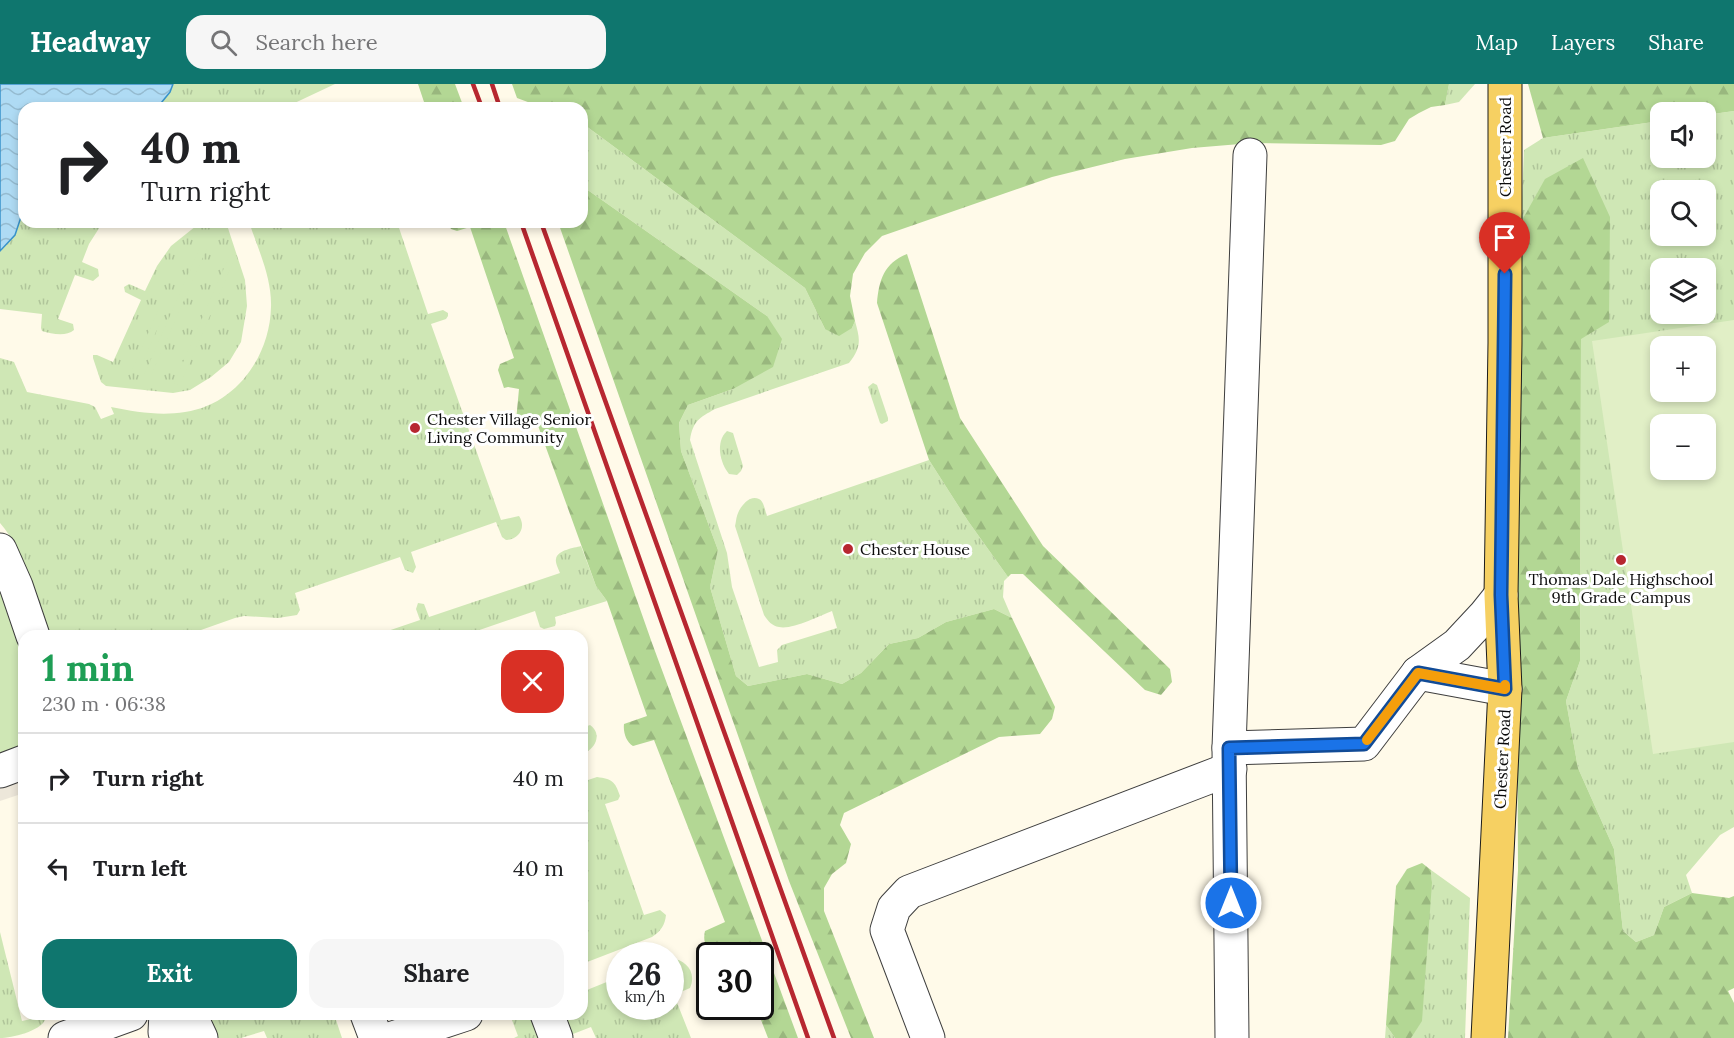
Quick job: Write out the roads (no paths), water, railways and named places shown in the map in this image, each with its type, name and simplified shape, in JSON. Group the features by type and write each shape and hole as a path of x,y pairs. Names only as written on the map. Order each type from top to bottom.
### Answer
{"main road":[{"name":"Chester Road","path":"1488,1038 1505,689 1501,595 1505,343 1505,84"}],"street":[{"path":"1232,1038 1229,758 1250,155"},
{"path":"0,550 16,586 31,630"},
{"path":"928,1038 887,930 894,908 909,892 1229,758 1364,744 1418,673 1457,645 1501,595"},
{"path":"1418,673 1505,689"},
{"path":"0,771 18,764"},
{"path":"65,1038 114,1020"},
{"path":"166,1020 167,1038"},
{"path":"192,1020 201,1038"},
{"path":"369,1020 376,1038"},
{"path":"393,1038 448,1020"},
{"path":"549,1020 556,1038"}],"water":[{"path":"0,84 173,84 162,102 18,102 18,226 15,235 0,251"}],"railway":[{"path":"473,84 480,102"},
{"path":"492,84 498,102"},
{"path":"523,228 808,1038"},
{"path":"543,228 834,1038"}],"place":[{"name":"Chester Village Senior Living Community","path":"415,428"},
{"name":"Chester House","path":"848,549"},
{"name":"Thomas Dale Highschool 9th Grade Campus","path":"1621,560"}]}
